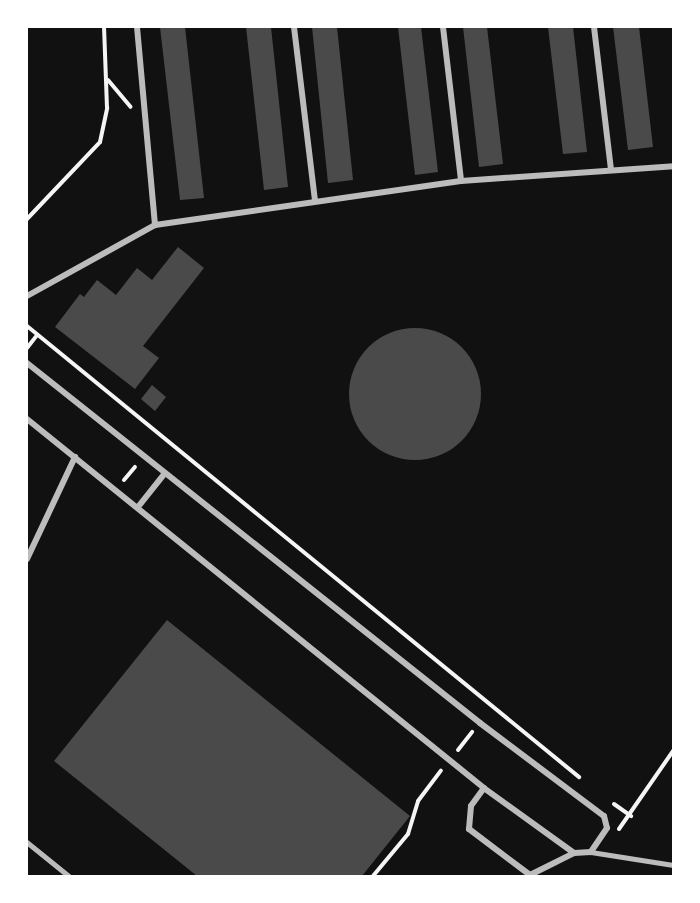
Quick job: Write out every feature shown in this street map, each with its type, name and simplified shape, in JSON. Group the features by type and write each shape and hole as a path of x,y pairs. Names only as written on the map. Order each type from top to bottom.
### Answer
{"street":[{"path":"137,27 155,225"},
{"path":"294,27 315,200"},
{"path":"443,27 460,181"},
{"path":"594,27 611,169"},
{"path":"27,296 155,225 315,200 460,181 673,166"},
{"path":"27,363 604,816 608,828 591,852 574,853 552,867 530,875 469,829 471,806 484,788"},
{"path":"27,419 484,788 574,853"},
{"path":"27,559 75,457"},
{"path":"138,507 165,473"}],"lane":[{"path":"27,842 69,876"},
{"path":"591,852 673,865"}],"path":[{"path":"27,219 99,142 107,108 108,80 104,27"},
{"path":"108,80 145,123"},
{"path":"27,326 582,779"},
{"path":"27,348 37,335"},
{"path":"124,480 139,461"},
{"path":"456,753 472,732"},
{"path":"591,852 631,816 673,751"},
{"path":"373,876 408,834 418,801 442,770"},
{"path":"609,801 631,816"}],"building":[{"path":"160,27 185,27 204,198 180,200"},
{"path":"246,27 271,27 288,187 264,190"},
{"path":"312,27 337,27 353,180 328,183"},
{"path":"398,27 421,27 438,172 415,175"},
{"path":"463,27 487,27 503,164 479,167"},
{"path":"548,27 573,27 587,152 563,154"},
{"path":"613,27 639,27 653,147 628,150"},
{"path":"178,247 204,268 143,346 159,358 135,389 55,327 80,294 84,297 97,280 116,295 137,268 152,280"},
{"path":"415,328 440,333 462,347 476,369 481,394 476,419 462,441 440,455 415,460 390,455 368,441 354,419 349,394 354,369 368,347 390,333"},
{"path":"152,385 166,397 155,411 141,399"},
{"path":"167,620 410,816 362,876 197,876 54,761"}]}
